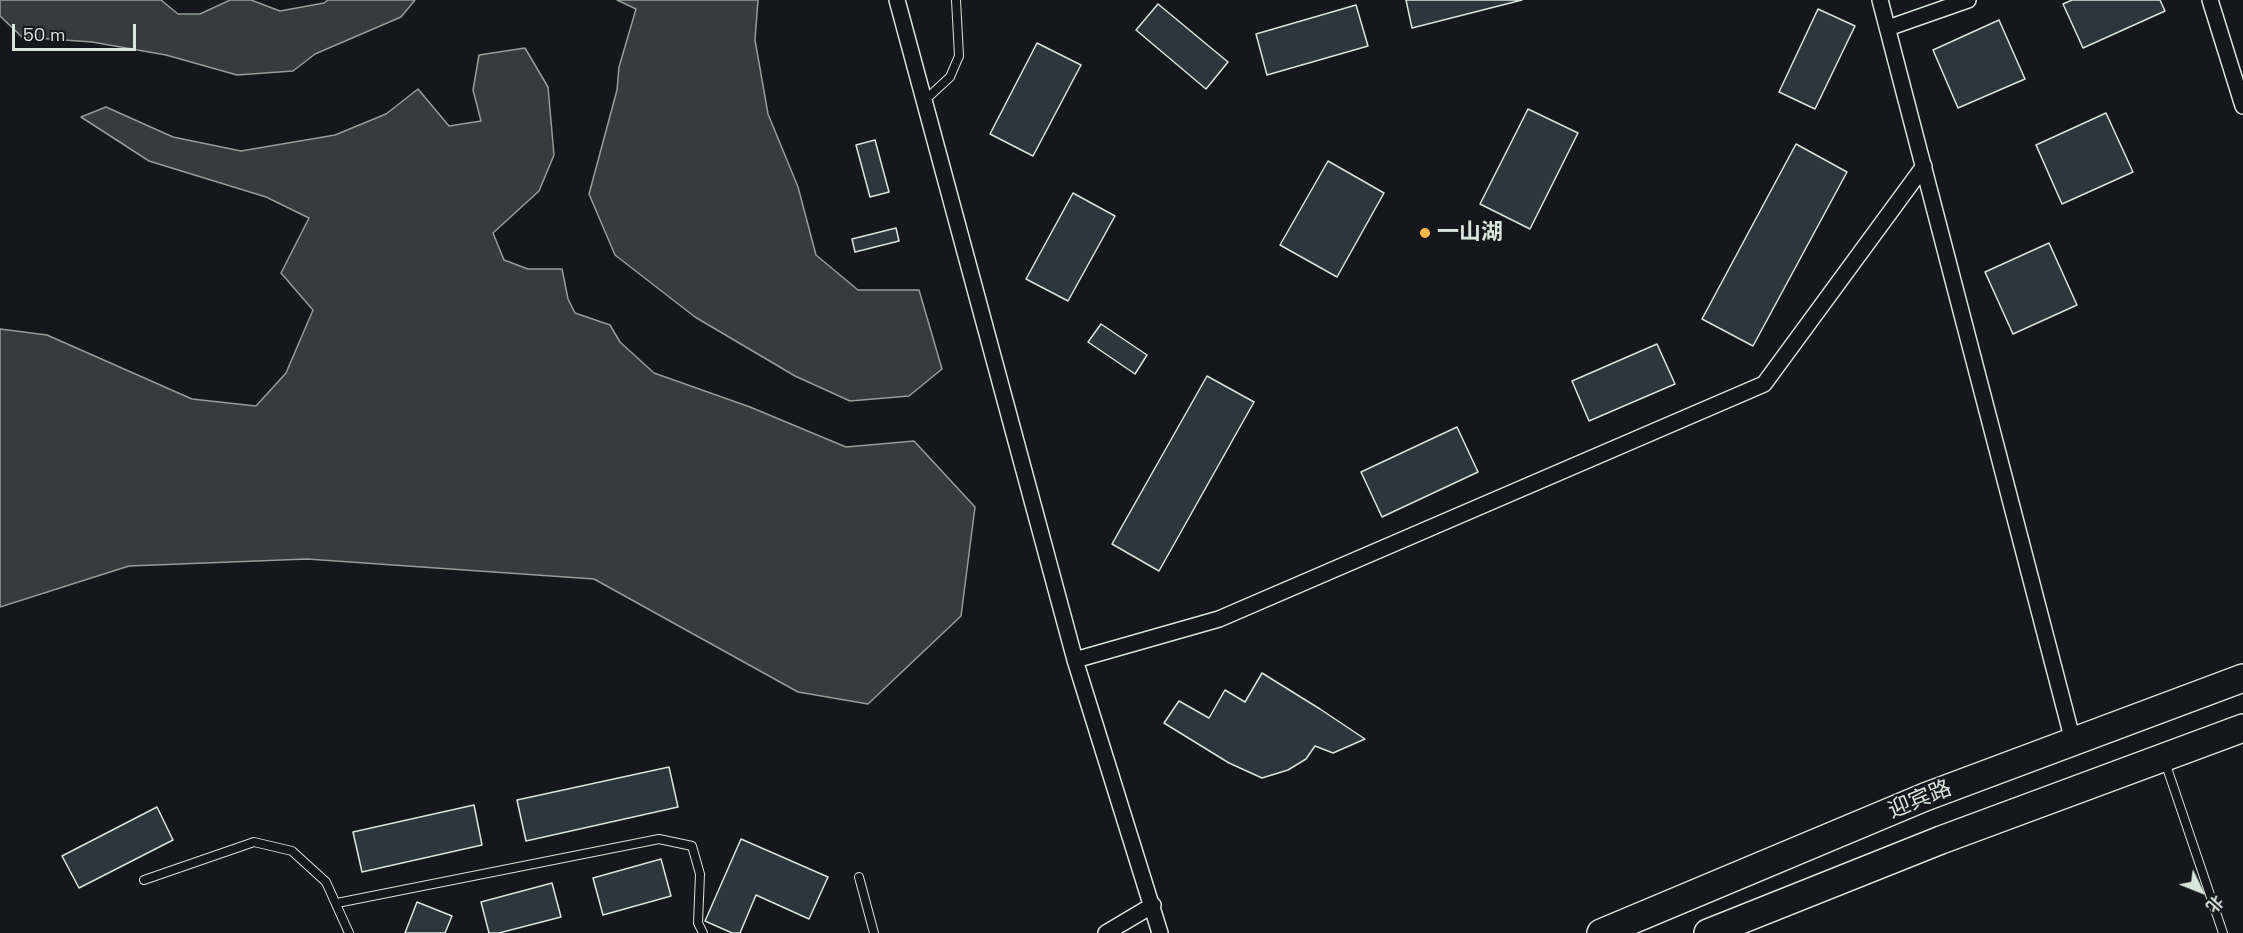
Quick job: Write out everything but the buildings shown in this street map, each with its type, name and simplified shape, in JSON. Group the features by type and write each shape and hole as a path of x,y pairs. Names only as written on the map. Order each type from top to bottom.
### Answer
{"highway":[{"name":"迎宾路","path":"1601,933 1925,797 2243,678"},
{"name":"迎宾路","path":"1708,933 1941,840 2243,728"}],"street":[{"path":"897,0 1075,660 1160,933"},
{"path":"1880,0 2073,741"},
{"path":"1888,28 1968,0"},
{"path":"2210,0 2243,106"},
{"path":"1075,660 1220,619 1764,384 1924,166"},
{"path":"1106,933 1153,905"}],"lane":[{"path":"924,101 950,77 959,56 956,0"},
{"path":"2164,758 2223,933"},
{"path":"337,903 659,838 692,846 700,874 698,923 703,933"},
{"path":"144,880 254,842 292,852 326,882 349,933"},
{"path":"859,877 874,933"}],"shaded area":[{"path":"0,0 161,0 178,14 200,14 230,0 251,0 280,11 324,3 328,0 415,0 401,17 315,54 293,71 237,75 166,55 92,42 22,37 0,16"},
{"path":"617,0 758,0 755,40 768,114 798,187 816,255 858,290 919,290 942,369 909,396 850,401 795,376 695,317 615,255 589,194 617,90 619,67 636,9"},
{"path":"525,48 548,87 554,155 539,191 493,233 504,260 528,269 562,269 568,299 575,313 610,325 620,342 654,373 750,407 846,447 914,441 975,507 961,616 868,704 798,692 594,579 307,559 129,566 0,607 0,329 47,335 192,399 256,406 286,373 313,310 281,273 309,218 266,197 149,161 81,117 106,107 173,137 241,151 335,135 386,114 418,89 449,126 481,121 473,90 479,55"}],"place":[{"name":"一山湖","path":"1425,233"}]}
